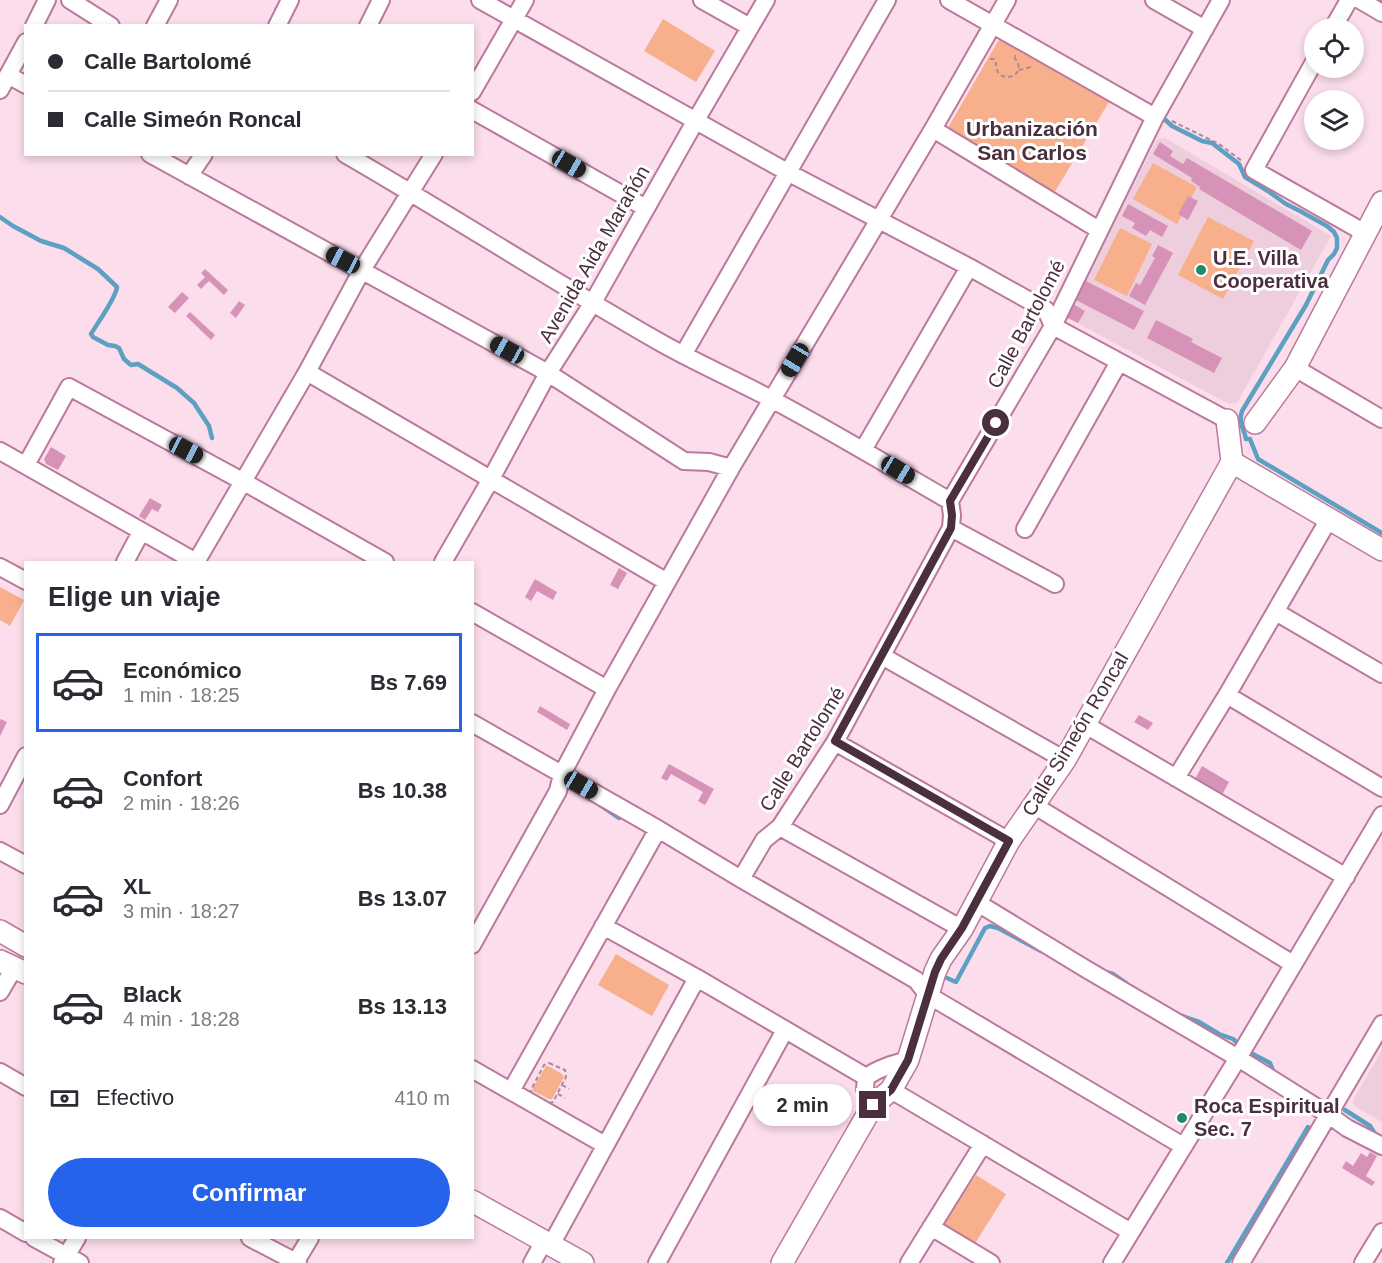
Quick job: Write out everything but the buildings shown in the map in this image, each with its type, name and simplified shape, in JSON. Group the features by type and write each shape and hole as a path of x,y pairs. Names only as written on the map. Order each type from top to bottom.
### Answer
{"street":[{"path":"35,24 47,0"},
{"path":"70,0 108,24"},
{"path":"155,24 169,0"},
{"path":"278,24 290,0"},
{"path":"369,24 381,0"},
{"path":"480,0 789,173 1046,310 1053,326 1227,420 1232,462 1382,550"},
{"path":"474,89 525,0"},
{"path":"702,0 750,27"},
{"name":"Avenida Aida Marañón","path":"444,561 548,373 592,304 766,0"},
{"path":"683,356 887,0"},
{"path":"949,0 1030,46 1158,111"},
{"path":"474,941 558,791 562,774 607,689 730,468 879,221 1007,0"},
{"path":"1154,0 1205,29"},
{"name":"Calle Bartolomé","path":"950,501 1053,326 1158,111 1221,0"},
{"path":"1339,18 1349,0"},
{"path":"1360,0 1382,13"},
{"path":"24,46 4,83 24,85"},
{"path":"1305,78 1254,170 1365,233"},
{"path":"474,111 646,208"},
{"path":"933,129 1098,230"},
{"path":"154,156 548,373 684,461 709,462 730,468"},
{"path":"189,176 203,156"},
{"path":"348,156 592,304 683,356 772,399 950,501 951,528 1055,584"},
{"path":"197,561 307,372 363,270 433,156"},
{"path":"1255,423 1295,368 1382,202"},
{"path":"863,450 969,267"},
{"path":"1025,529 1119,362"},
{"path":"1295,368 1382,419"},
{"path":"307,372 668,582"},
{"path":"26,465 69,387 383,561"},
{"path":"0,451 194,561"},
{"name":"Calle Simeón Roncal","path":"782,1263 873,1105 891,1090 908,1060 941,959 962,928 1009,841 1065,760 1232,462"},
{"path":"1176,778 1329,519"},
{"name":"Calle Bartolomé","path":"741,879 764,840 780,827 835,741 951,528"},
{"path":"126,561 141,532"},
{"path":"0,567 24,580"},
{"path":"1276,612 1382,675"},
{"path":"474,613 607,689"},
{"path":"882,656 1065,760"},
{"path":"1227,695 1382,788"},
{"path":"474,724 916,980 928,995 1183,1146"},
{"path":"1084,724 1346,877"},
{"path":"835,741 1009,841"},
{"path":"0,805 24,760"},
{"path":"1035,806 1293,964"},
{"path":"1112,1263 1238,1058 1382,815"},
{"path":"780,827 962,928"},
{"path":"511,1091 658,829"},
{"path":"0,851 24,865"},
{"path":"976,902 1238,1058 1347,1128 1382,1146"},
{"path":"603,926 866,1077"},
{"path":"0,931 24,945"},
{"path":"0,992 13,967"},
{"path":"532,1263 548,1243 605,1145 697,978"},
{"path":"1241,1263 1382,1024"},
{"path":"657,1263 785,1030"},
{"path":"866,1077 888,1065 908,1060"},
{"path":"474,1070 605,1145"},
{"path":"0,1072 24,1086"},
{"path":"866,1077 865,1089 873,1105"},
{"path":"891,1090 1131,1232"},
{"path":"909,1263 983,1143"},
{"path":"474,1202 583,1263"},
{"path":"0,1218 24,1232"},
{"path":"931,1227 991,1263"},
{"path":"1372,1258 1382,1232"},
{"path":"36,1239 69,1261 77,1239"},
{"path":"252,1239 296,1263 309,1239"}],"path":[{"path":"977,54 987,60 994,59 996,70 1002,76 1011,77 1016,74 1019,64 1013,56 1025,54 1030,46"},
{"path":"1018,70 1031,67"},
{"path":"1158,111 1181,126 1219,144 1254,170"},
{"path":"549,1063 565,1070 566,1077 562,1085 553,1102 550,1103 532,1093 531,1090 544,1065 549,1063"},
{"path":"562,1085 569,1089"},
{"path":"558,1094 565,1098"}],"shaded area":[{"path":"663,19 715,51 696,82 644,51"},
{"path":"1001,40 1109,102 1054,193 950,133 949,126 998,41"},
{"name":"U.E. Villa Cooperativa","path":"1165,138 1331,236 1237,403 1229,404 1066,317 1156,141"},
{"path":"1153,163 1197,187 1177,224 1133,199"},
{"path":"1208,217 1254,241 1223,299 1178,275"},
{"path":"1120,228 1152,244 1127,296 1094,280"},
{"path":"0,587 24,600 10,626 0,620"},
{"path":"616,954 669,985 652,1016 598,985"},
{"path":"1382,1050 1382,1122 1353,1103"},
{"path":"546,1066 564,1077 552,1099 533,1091"},
{"path":"976,1175 1006,1194 974,1245 943,1225"}],"waterway":[{"path":"1377,0 1382,3"},
{"path":"1160,115 1172,126 1202,141 1212,143 1239,164 1245,177 1334,232 1337,238 1337,248 1328,260 1306,305 1242,411 1241,423 1246,439 1250,439 1258,459 1382,533"},
{"path":"0,217 41,241 64,248 98,269 117,287 110,304 91,334 108,345 119,348 124,359 131,365 138,364 177,388 194,403 209,426 212,438"},
{"path":"588,797 619,818 623,816"},
{"path":"940,975 956,982 985,928 990,926 1041,951"},
{"path":"1105,972 1113,974 1126,983"},
{"path":"1176,1014 1199,1022 1233,1039 1241,1046"},
{"path":"1247,1051 1270,1063 1274,1073"},
{"path":"1345,1110 1370,1126 1377,1135"},
{"path":"1227,1263 1308,1127"}],"place":[{"name":"U.E. Villa Cooperativa","path":"1201,270"},
{"name":"Roca Espiritual Sec. 7","path":"1182,1118"}],"district":[{"name":"Urbanización San Carlos","path":"1032,140"}],"route":[{"path":"873,1105 891,1090 908,1060 935,972 962,928 1009,841 835,741 951,528 950,501 996,423"}]}
